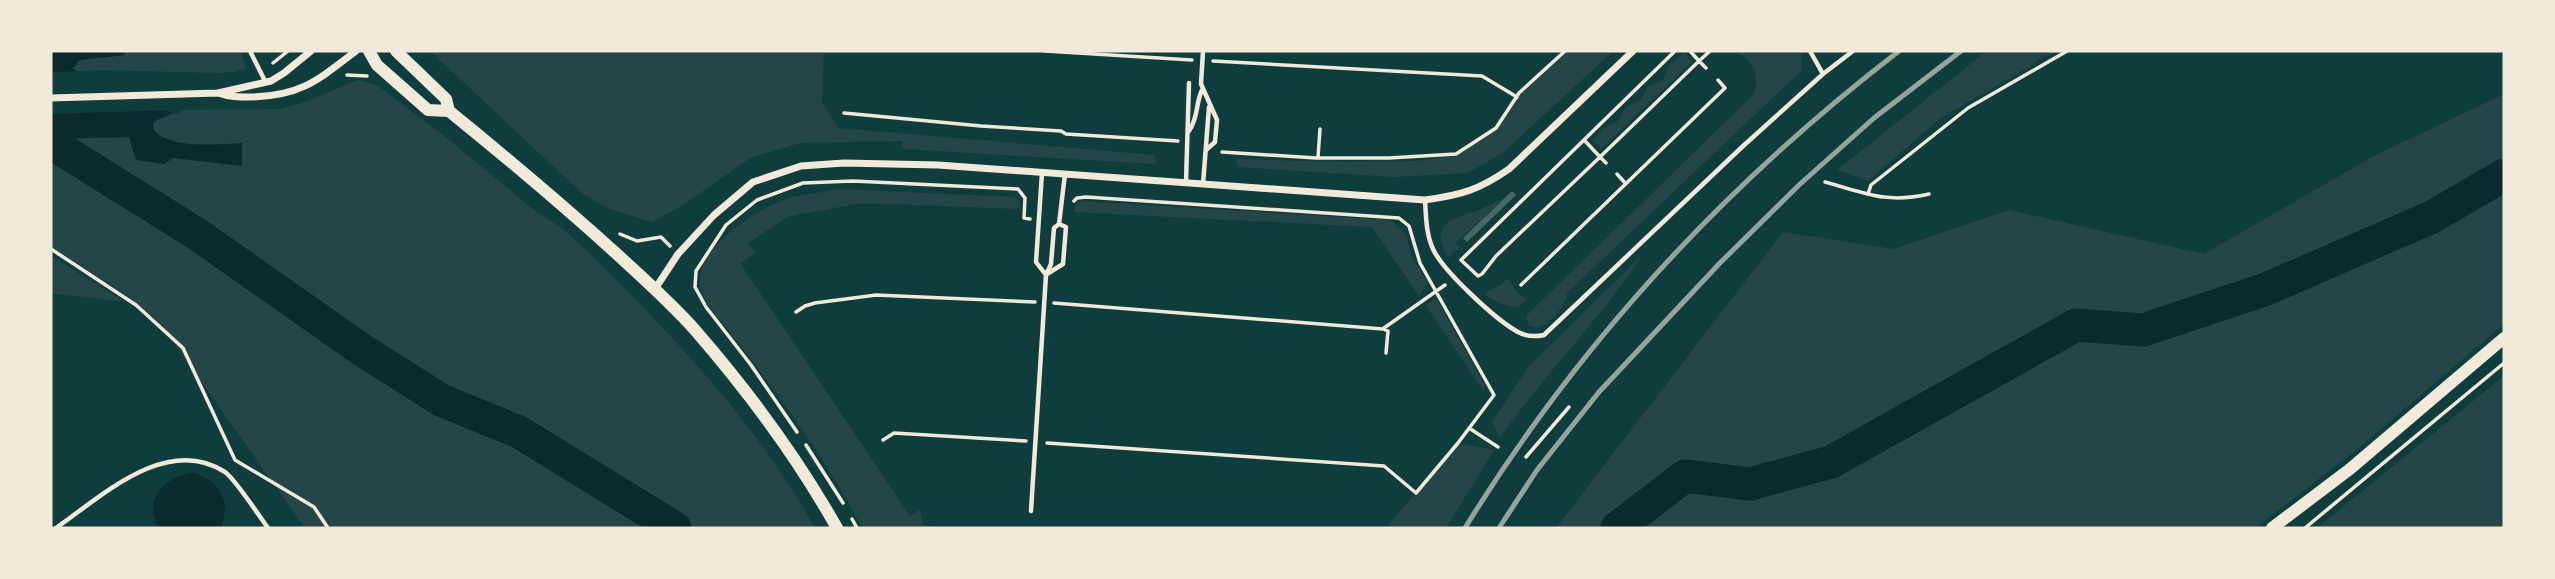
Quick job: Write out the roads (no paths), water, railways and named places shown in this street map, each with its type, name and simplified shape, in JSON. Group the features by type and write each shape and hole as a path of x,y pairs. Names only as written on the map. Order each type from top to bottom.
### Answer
{"main road":[{"path":"369,51 377,65 428,110 449,111"},
{"path":"396,51 446,99 449,111 527,175 655,289 694,329 770,424 817,493 837,528"},
{"path":"2272,528 2350,468 2504,338"}],"street":[{"path":"51,98 218,93 266,83 284,73 311,51"},
{"path":"218,93 228,97 288,94 312,84 356,51"},
{"path":"655,289 678,254 714,215 753,182 801,166 844,163 927,165 1425,200 1471,191 1486,185 1509,169 1633,51"}],"lane":[{"path":"250,51 266,83"},
{"path":"1203,51 1203,90 1217,120 1215,142 1206,149"},
{"path":"1810,51 1823,74"},
{"path":"1425,200 1432,248 1442,262 1472,294 1517,332 1535,337 1544,335 1742,147 1823,74 1853,51"},
{"path":"1186,183 1189,83"},
{"path":"1189,132 1197,119 1199,97 1203,90"},
{"path":"1203,184 1209,106"},
{"path":"1042,173 1036,262 1046,275"},
{"path":"1031,511 1046,275 1051,264 1054,228 1059,224 1065,174"},
{"path":"1046,275 1063,264 1066,227 1059,224"},
{"path":"56,528 133,477 165,461 195,460 226,473 268,528"}],"waterway":[{"path":"51,143 197,234 362,350 441,400 519,432 675,528"},
{"path":"1617,528 1685,476 1750,484 1831,462 2076,325 2143,330 2264,290 2432,217 2504,175"}],"railway":[{"path":"1465,528 1557,393 1607,330 1660,270 1774,156 1835,102 1899,51"},
{"path":"1499,528 1537,470 1599,392 1719,264 1799,185 1874,118 1961,51"}]}
